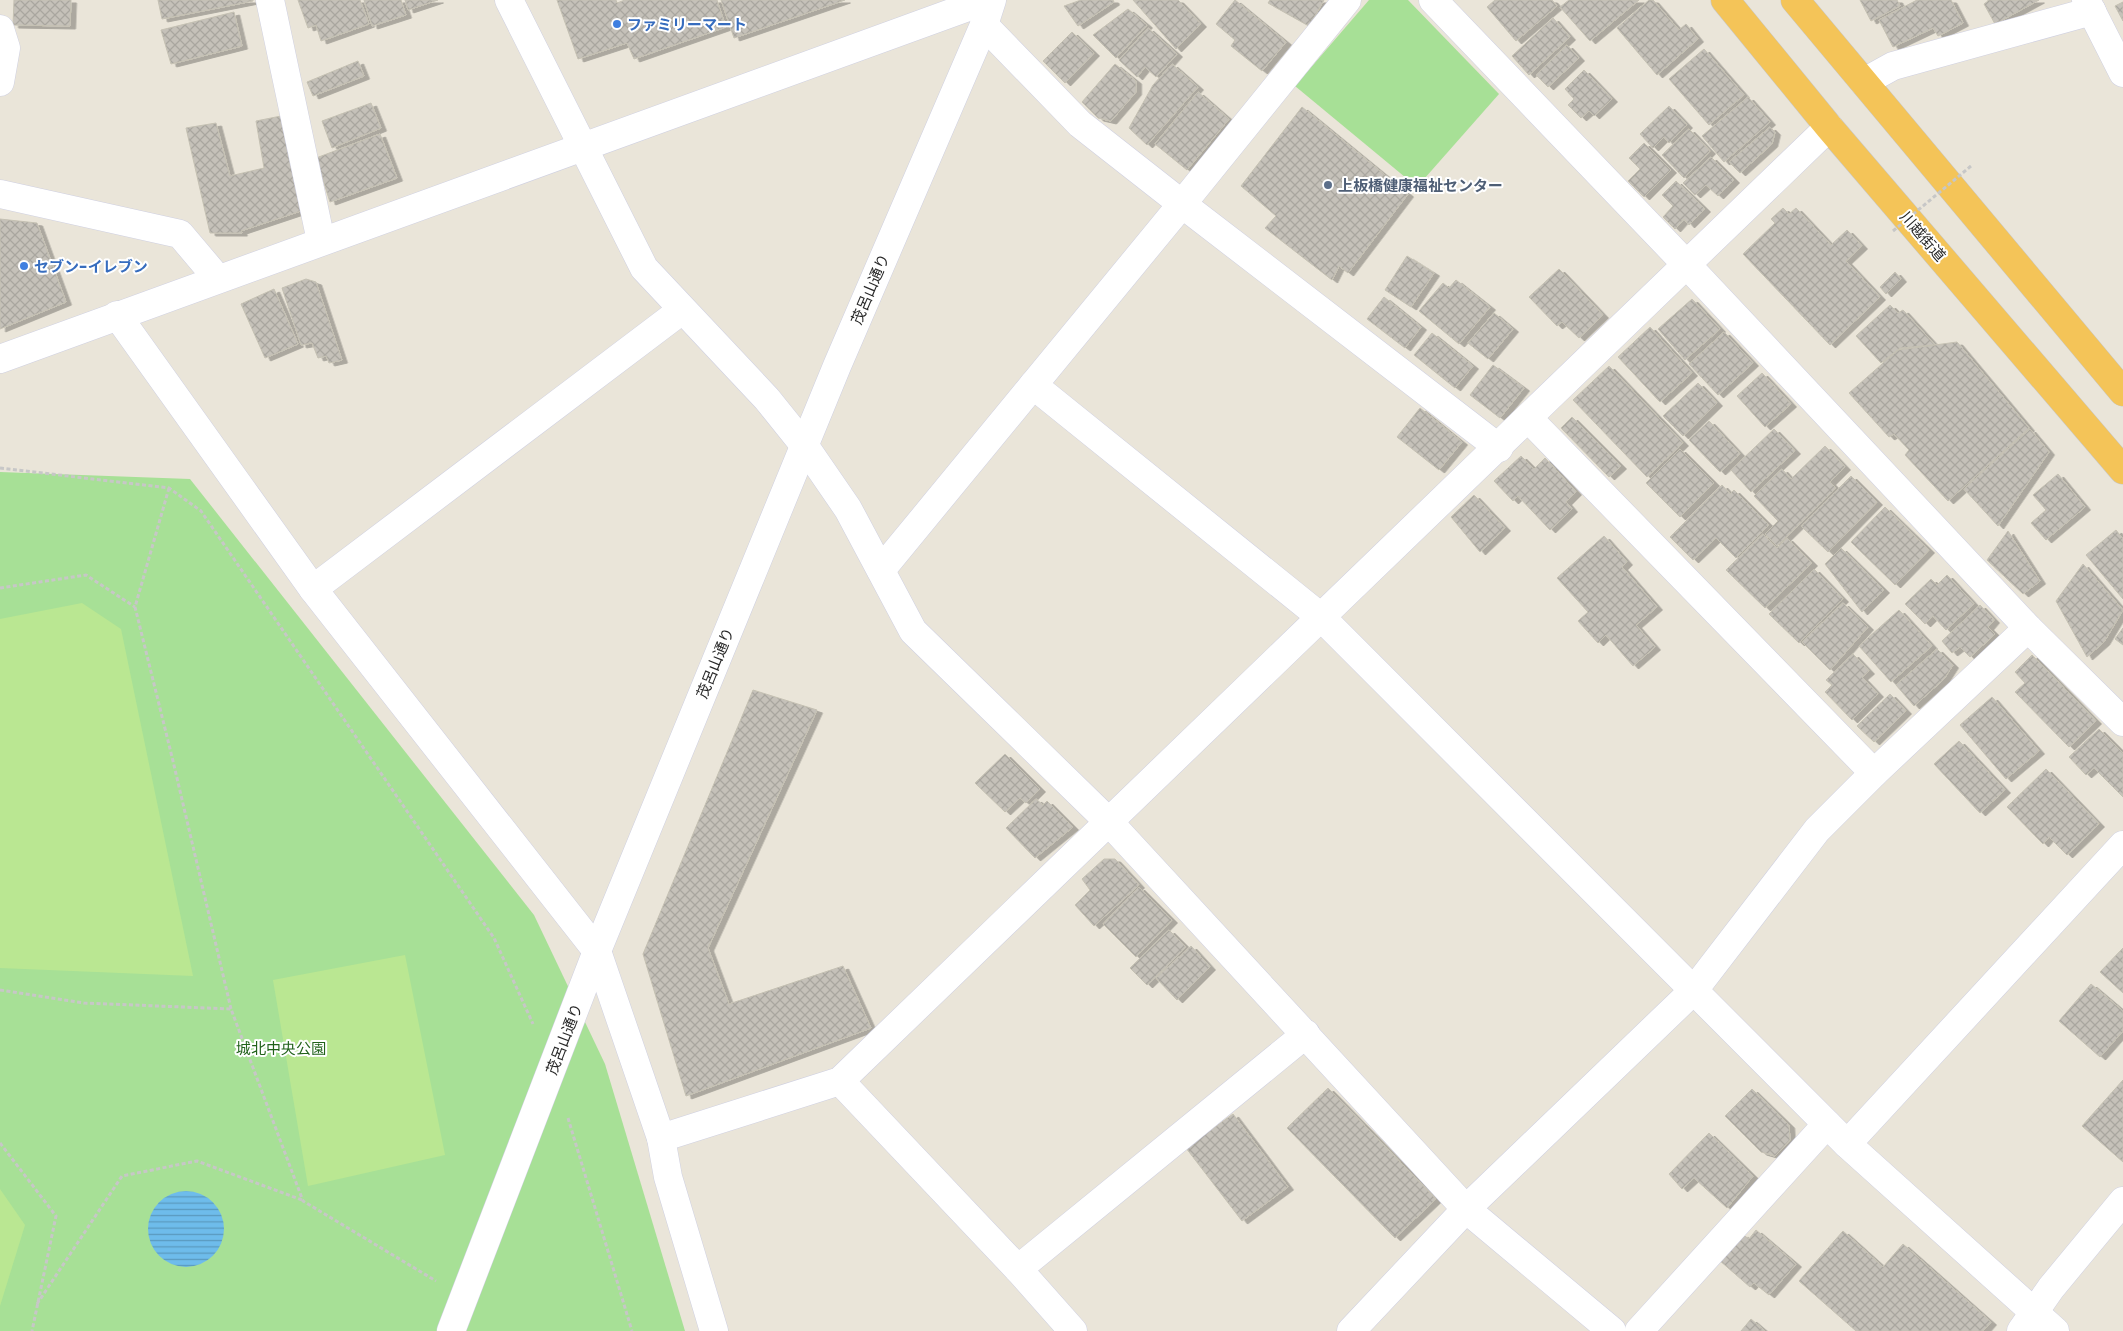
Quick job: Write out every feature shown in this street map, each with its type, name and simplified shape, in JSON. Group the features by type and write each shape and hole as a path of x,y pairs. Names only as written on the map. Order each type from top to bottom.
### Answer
{"highway":[{"name":"川越街道","path":"1725,0 1830,127 2123,470"},
{"path":"1795,0 2123,392"}],"street":[{"path":"270,0 321,241"},
{"path":"509,0 644,268 767,399 804,445 848,509 913,631 1109,822 1466,1209 1612,1331"},
{"path":"881,570 1182,204 1346,0"},
{"path":"1433,0 1686,264 2028,628 2123,722"},
{"path":"1864,82 1893,66 2089,6 2123,73"},
{"path":"0,359 582,146 988,8 1080,124 1499,448"},
{"name":"茂呂山通り","path":"451,1331 598,951 804,445 988,8"},
{"path":"0,29 6,48 0,82"},
{"path":"661,1138 840,1081 1830,127"},
{"path":"0,194 180,234 218,279"},
{"path":"313,589 682,310"},
{"path":"117,315 313,589 598,951 661,1138 668,1177 715,1330"},
{"path":"1033,384 1322,618 1847,1144 2027,1321 2055,1331"},
{"path":"1528,418 1874,773"},
{"path":"1351,1331 1466,1209 1694,990 1817,830 1874,773 2028,628"},
{"path":"1847,1144 2123,845"},
{"path":"1018,1269 1306,1034"},
{"path":"840,1081 1018,1269 1073,1331"},
{"path":"1639,1331 1827,1124"},
{"path":"2027,1321 2123,1202"}],"path":[{"path":"1893,231 1971,166"},
{"path":"0,468 169,488 201,511 494,938 553,1068"},
{"path":"169,488 135,607 174,761 230,1009 303,1201"},
{"path":"0,588 86,575 135,607"},
{"path":"0,990 84,1003 230,1009"},
{"path":"567,1115 632,1331"},
{"path":"0,1143 56,1216 32,1331"},
{"path":"37,1304 122,1176 197,1161 303,1201 465,1298"}],"green space":[{"path":"1369,0 1408,0 1499,94 1417,187 1295,86"},
{"name":"城北中央公園","path":"0,472 190,479 534,915 605,1064 685,1331 0,1331"},
{"path":"82,603 121,629 193,976 0,968 0,619"},
{"path":"405,955 445,1155 308,1186 273,980"},
{"path":"0,1189 25,1225 0,1306"}],"water":[{"path":"186,1191 200,1194 213,1202 221,1215 224,1229 221,1243 213,1256 200,1264 186,1267 172,1264 159,1256 151,1243 148,1229 151,1215 159,1202 172,1194"}],"building":[{"path":"14,0 71,0 70,26 13,25"},
{"path":"158,0 253,0 253,1 162,19"},
{"path":"298,0 360,0 369,24 321,41 316,25 308,28"},
{"path":"364,0 401,0 406,15 372,26"},
{"path":"405,0 438,0 408,10"},
{"path":"557,0 616,0 617,3 625,0 717,0 726,27 634,59 627,43 578,59"},
{"path":"721,0 845,0 734,38"},
{"path":"1081,0 1113,0 1114,2 1078,26 1064,6"},
{"path":"1133,0 1178,0 1201,24 1176,49"},
{"path":"1235,0 1286,42 1262,71 1231,46 1235,40 1216,24"},
{"path":"1270,0 1324,0 1309,26 1268,3"},
{"path":"1495,0 1552,0 1557,6 1516,41 1487,7"},
{"path":"1569,0 1639,0 1590,41 1560,7"},
{"path":"1649,0 1653,0 1679,30 1686,24 1698,39 1657,75 1617,28"},
{"path":"1860,0 1897,0 1900,6 1871,21"},
{"path":"1917,0 1951,0 1963,23 1938,36 1933,28 1893,47 1879,20"},
{"path":"1988,0 2039,0 1995,24 1984,4"},
{"path":"2123,2 2123,21 2115,6"},
{"path":"1128,9 1147,25 1116,58 1093,35"},
{"path":"234,12 242,46 171,64 161,30"},
{"path":"1553,18 1570,37 1529,75 1512,56"},
{"path":"1148,28 1177,54 1156,77 1145,67 1137,77 1119,60"},
{"path":"1072,32 1094,53 1065,83 1043,61"},
{"path":"1567,45 1579,58 1548,87 1536,75"},
{"path":"1704,49 1744,95 1709,125 1669,79"},
{"path":"358,61 364,76 313,96 307,82"},
{"path":"1115,64 1136,81 1136,92 1111,121 1098,118 1082,102"},
{"path":"1172,64 1198,87 1147,145 1129,128 1153,85"},
{"path":"1584,70 1612,99 1594,116 1589,111 1581,118 1568,105 1574,99 1565,89"},
{"path":"1198,92 1229,119 1187,170 1155,144"},
{"path":"1748,97 1770,122 1724,162 1702,136"},
{"path":"371,103 381,128 332,148 322,121"},
{"path":"1669,106 1687,125 1669,143 1664,137 1653,148 1640,134"},
{"path":"1302,107 1408,194 1348,273 1339,266 1332,280 1265,228 1276,216 1241,186"},
{"path":"281,116 301,211 241,231 242,233 210,233 186,128 216,123 230,176 264,168 256,121"},
{"path":"1770,127 1775,132 1772,144 1740,173 1729,162"},
{"path":"1689,129 1710,151 1684,178 1662,155"},
{"path":"380,134 397,178 330,202 316,158"},
{"path":"1644,143 1671,170 1644,197 1628,181 1640,169 1629,158"},
{"path":"1711,157 1734,180 1718,196 1706,185 1695,195 1683,183"},
{"path":"1676,181 1705,209 1689,225 1684,219 1675,229 1663,217 1673,206 1662,195"},
{"path":"1783,208 1789,214 1796,208 1831,245 1847,230 1862,246 1846,261 1880,297 1830,345 1743,254 1775,223 1771,219"},
{"path":"0,219 37,223 66,302 0,329"},
{"path":"1407,256 1434,273 1411,307 1385,290"},
{"path":"1559,269 1603,315 1579,338 1562,322 1557,326 1529,297"},
{"path":"1895,272 1901,279 1886,294 1880,287"},
{"path":"306,279 316,282 342,360 329,363 326,356 318,358 312,343 301,345 282,288"},
{"path":"1456,280 1490,307 1459,344 1419,311 1443,283 1449,288"},
{"path":"274,289 298,344 265,358 241,304"},
{"path":"1384,297 1421,327 1405,348 1367,319"},
{"path":"1692,299 1720,329 1685,360 1658,329"},
{"path":"1890,305 1898,313 1903,310 1935,345 1900,348 1881,363 1856,336"},
{"path":"1494,313 1513,329 1488,359 1468,343"},
{"path":"1650,327 1692,373 1660,402 1618,357"},
{"path":"1724,332 1753,363 1718,395 1689,364"},
{"path":"1432,333 1473,366 1455,388 1414,355"},
{"path":"1957,342 2029,428 1948,501 1905,455 1909,450 1894,434 1889,437 1849,393 1898,350"},
{"path":"1493,365 1524,388 1500,418 1470,395"},
{"path":"1609,366 1683,443 1647,477 1573,400"},
{"path":"1762,373 1791,404 1765,427 1737,396"},
{"path":"1698,383 1717,403 1683,436 1663,416"},
{"path":"1420,408 1462,442 1439,470 1397,437"},
{"path":"1572,417 1621,466 1609,477 1561,428"},
{"path":"1709,421 1740,454 1720,472 1689,440"},
{"path":"1774,429 1795,451 1751,492 1731,470"},
{"path":"2030,429 2049,452 1998,526 1964,489"},
{"path":"1825,446 1845,467 1830,482 1836,488 1777,546 1765,534 1778,521 1754,496 1782,469 1791,479"},
{"path":"1680,449 1714,483 1680,517 1646,483"},
{"path":"1521,456 1534,469 1545,458 1576,492 1566,502 1572,509 1550,530 1518,496 1513,501 1494,481"},
{"path":"2058,474 2085,507 2046,540 2031,523 2046,510 2033,495"},
{"path":"1851,476 1877,502 1828,552 1801,526"},
{"path":"1722,485 1730,494 1734,490 1769,525 1736,558 1716,538 1693,560 1670,537"},
{"path":"1474,495 1505,528 1480,552 1451,517"},
{"path":"1885,507 1929,550 1895,585 1851,542"},
{"path":"2116,530 2123,539 2123,599 2086,555"},
{"path":"2008,531 2040,581 2023,594 1987,560"},
{"path":"1763,534 1777,548 1787,538 1812,563 1765,608 1726,570"},
{"path":"1604,536 1627,562 1622,567 1657,607 1636,625 1655,647 1633,666 1606,635 1598,643 1578,621 1588,612 1557,578"},
{"path":"1841,548 1884,590 1862,612 1825,564"},
{"path":"2083,564 2123,610 2104,642 2087,657 2056,601"},
{"path":"1814,569 1843,599 1799,643 1769,614"},
{"path":"1947,575 1974,604 1946,630 1933,616 1925,624 1905,604 1931,579 1937,585"},
{"path":"1843,603 1868,627 1830,670 1802,642"},
{"path":"1980,605 1994,620 1988,627 1995,634 1970,657 1960,647 1952,653 1942,641"},
{"path":"1899,610 1932,646 1891,682 1859,646"},
{"path":"2123,628 2123,645 2115,639"},
{"path":"1937,649 1953,665 1944,679 1914,706 1896,685"},
{"path":"1853,654 1869,671 1862,677 1878,694 1852,720 1825,692 1832,685 1826,680"},
{"path":"2032,655 2096,721 2069,747 2015,692 2025,683 2015,672"},
{"path":"753,690 817,710 708,948 729,1004 843,966 871,1028 686,1096 643,954"},
{"path":"1890,694 1906,711 1874,742 1857,726"},
{"path":"1992,697 2039,751 2006,779 1960,725"},
{"path":"2099,729 2123,753 2123,797 2094,768 2086,775 2069,757"},
{"path":"1959,741 2005,790 1980,813 1934,764"},
{"path":"1005,754 1040,789 1026,803 1020,798 1005,812 975,783"},
{"path":"2046,769 2099,824 2067,855 2049,837 2043,844 2007,807"},
{"path":"1036,799 1043,805 1047,801 1073,827 1035,858 1006,828"},
{"path":"1104,859 1115,859 1139,885 1094,926 1075,905 1090,890 1082,879"},
{"path":"1139,887 1172,920 1136,957 1103,924"},
{"path":"1169,930 1186,947 1147,985 1130,968"},
{"path":"1191,946 1210,967 1177,1000 1156,978"},
{"path":"2123,948 2123,993 2100,972"},
{"path":"2091,984 2123,1011 2123,1031 2100,1057 2059,1021"},
{"path":"2123,1080 2123,1162 2082,1126"},
{"path":"1328,1088 1436,1199 1395,1238 1287,1128"},
{"path":"1752,1089 1789,1125 1790,1140 1775,1156 1761,1152 1725,1116"},
{"path":"1233,1114 1288,1187 1242,1221 1186,1148"},
{"path":"1709,1133 1753,1176 1727,1208 1694,1178 1682,1189 1669,1174"},
{"path":"1756,1230 1796,1264 1769,1295 1754,1283 1750,1287 1719,1260 1742,1234 1749,1239"},
{"path":"1843,1231 1883,1267 1903,1244 1991,1322 1983,1331 1856,1331 1799,1281"},
{"path":"1751,1319 1765,1331 1741,1331"}],"place":[{"name":"ファミリーマート","path":"617,24"},
{"name":"上板橋健康福祉センター","path":"1328,185"},
{"name":"セブン-イレブン","path":"24,266"}]}
